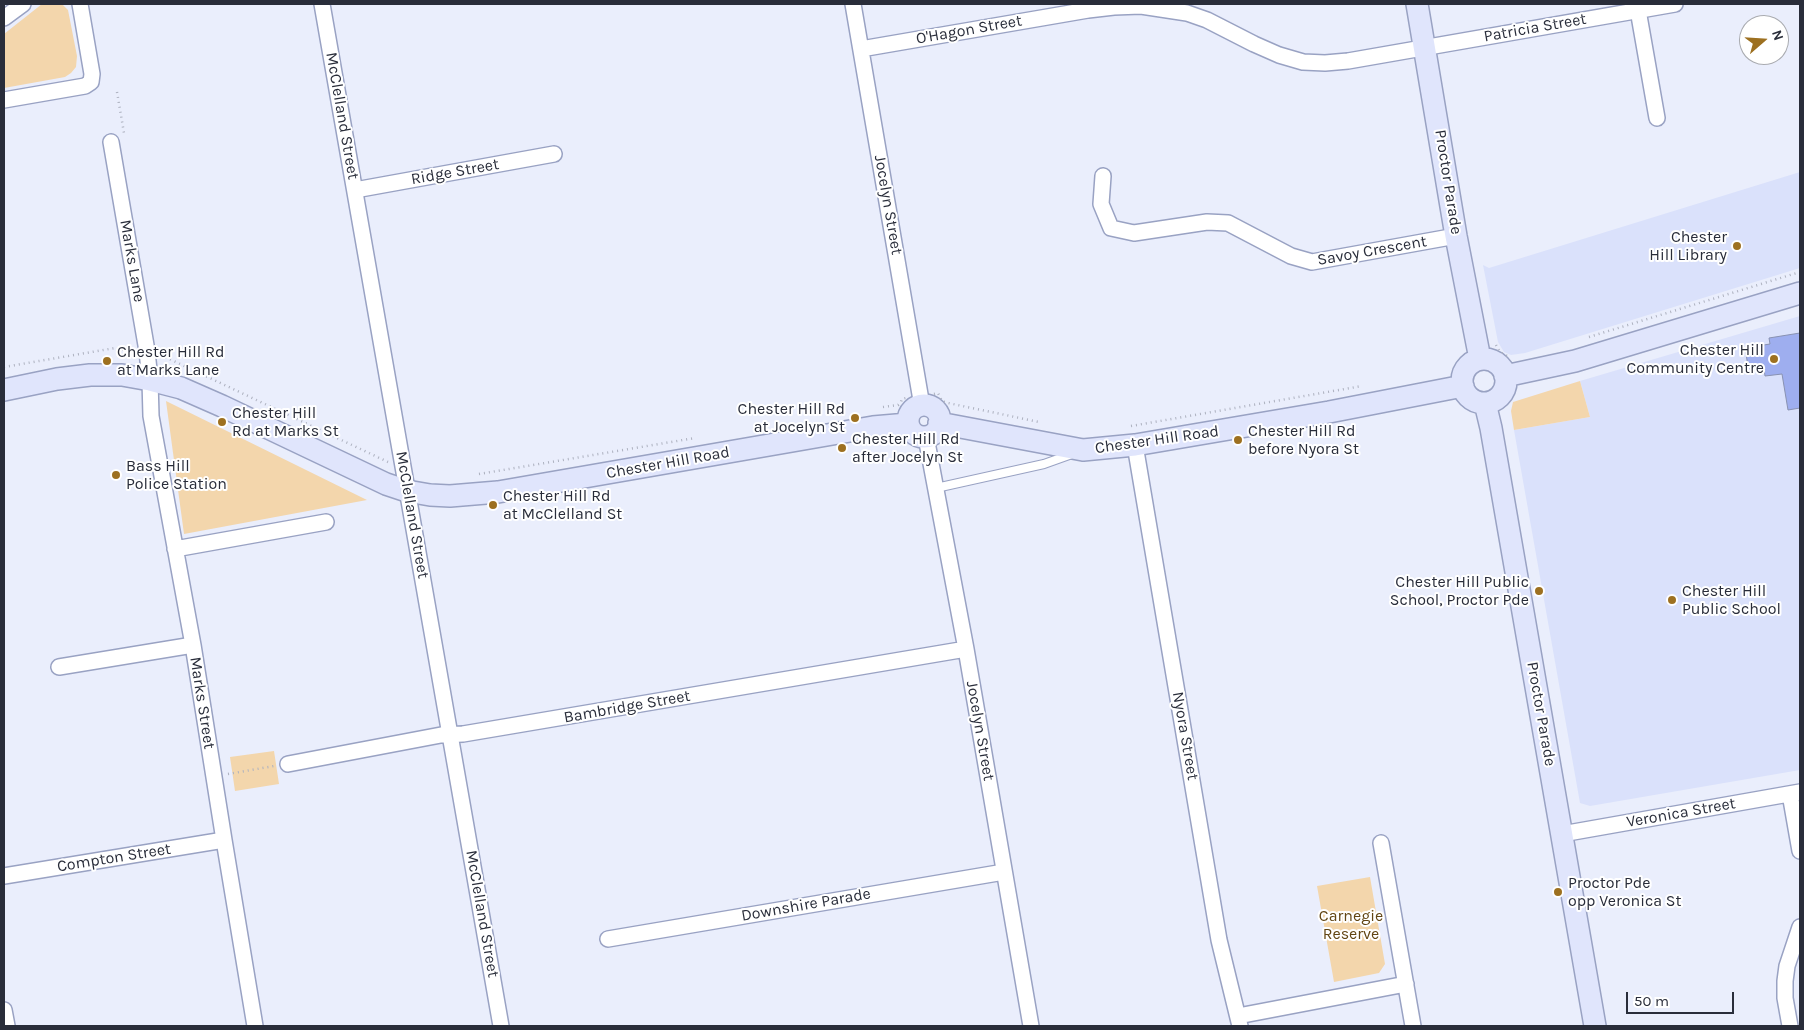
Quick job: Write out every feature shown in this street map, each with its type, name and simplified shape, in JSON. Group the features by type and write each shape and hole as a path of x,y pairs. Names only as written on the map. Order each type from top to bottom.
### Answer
{"street":[{"path":"4,18 23,4"},
{"path":"4,100 85,86 91,82 92,74 80,4"},
{"name":"McClelland Street","path":"322,4 502,1026"},
{"name":"Jocelyn Street","path":"853,4 920,399"},
{"name":"Proctor Parade","path":"1417,4 1456,236 1480,359"},
{"name":"Patricia Street","path":"1425,47 1674,4"},
{"name":"O'Hagon Street","path":"861,49 1114,6 1141,6 1179,12 1207,20 1279,55 1303,62 1325,63 1425,47"},
{"path":"1638,10 1657,118"},
{"name":"Marks Lane","path":"111,142 150,380"},
{"name":"Ridge Street","path":"355,190 554,154"},
{"name":"Savoy Crescent","path":"1104,176 1101,204 1111,228 1134,233 1207,222 1228,223 1291,256 1312,262 1456,236"},
{"path":"1508,367 1506,384 1499,397 1485,403 1473,400 1468,396 1463,386 1462,378 1467,366 1480,359 1492,360 1508,367 1575,361 1800,293"},
{"name":"Chester Hill Road","path":"4,390 57,379 90,375 122,375 150,380 182,388 365,475 408,491 450,496 498,492 873,428 908,424"},
{"name":"Marks Street","path":"150,380 151,416 193,645 255,1026"},
{"name":"Chester Hill Road","path":"932,430 1083,450 1133,436 1330,412 1463,386"},
{"path":"920,399 934,410 938,416 932,430 918,436 913,433 908,424 911,412 920,399"},
{"name":"Proctor Parade","path":"1485,403 1491,428 1596,1026"},
{"name":"Jocelyn Street","path":"932,430 936,488 966,649 1031,1026"},
{"name":"Nyora Street","path":"1133,436 1220,940 1239,1021"},
{"path":"175,549 326,522"},
{"path":"59,667 193,645"},
{"name":"Bambridge Street","path":"288,764 440,735 483,731 966,649"},
{"path":"1795,793 1800,851"},
{"name":"Veronica Street","path":"1562,834 1795,793"},
{"name":"Compton Street","path":"4,876 224,840"},
{"path":"1381,843 1413,1026"},
{"name":"Downshire Parade","path":"608,938 1004,872"},
{"path":"1790,1026 1785,998 1785,981 1787,966 1800,927"},
{"path":"1239,1021 1406,984"},
{"path":"4,1010 6,1026"}],"lane":[{"path":"936,488 1044,464 1083,450"}],"path":[{"path":"116,92 124,133"},
{"path":"1584,338 1800,272"},
{"path":"1496,345 1508,367"},
{"path":"4,367 115,348 140,353"},
{"path":"159,354 376,457"},
{"path":"1133,436 1362,386"},
{"path":"882,407 920,399 942,401 1045,423"},
{"path":"475,475 701,437"},
{"path":"214,775 288,764"}],"shaded area":[{"path":"1800,172 1800,268 1525,353 1511,355 1504,352 1498,342 1483,265 1489,268"},
{"name":"Chester Hill Public School","path":"1800,316 1800,770 1590,806 1580,803 1514,430 1590,417 1580,381"}],"green space":[{"path":"42,4 62,4 68,10 77,56 76,67 65,77 4,88 4,34"},
{"path":"1580,381 1590,417 1514,430 1511,411 1513,402"},
{"path":"166,401 367,500 184,534"},
{"path":"274,751 279,784 235,791 230,757"},
{"name":"Carnegie Reserve","path":"1370,877 1385,964 1379,973 1334,982 1317,886"}],"building":[{"name":"Chester Hill Community Centre","path":"1800,333 1800,408 1788,410 1782,374 1765,376 1764,369 1749,372 1745,348 1770,344 1769,338"}],"place":[{"name":"Chester Hill Library","path":"1737,246"},
{"name":"Chester Hill Community Centre","path":"1774,359"},
{"name":"Chester Hill Rd at Marks Lane","path":"107,361"},
{"name":"Chester Hill Rd at Jocelyn St","path":"855,418"},
{"name":"Chester Hill Rd at Marks St","path":"222,422"},
{"name":"Chester Hill Rd before Nyora St","path":"1238,440"},
{"name":"Chester Hill Rd after Jocelyn St","path":"842,448"},
{"name":"Bass Hill Police Station","path":"116,475"},
{"name":"Chester Hill Rd at McClelland St","path":"493,505"},
{"name":"Chester Hill Public School, Proctor Pde","path":"1539,591"},
{"name":"Chester Hill Public School","path":"1672,600"},
{"name":"Proctor Pde opp Veronica St","path":"1558,892"}]}
